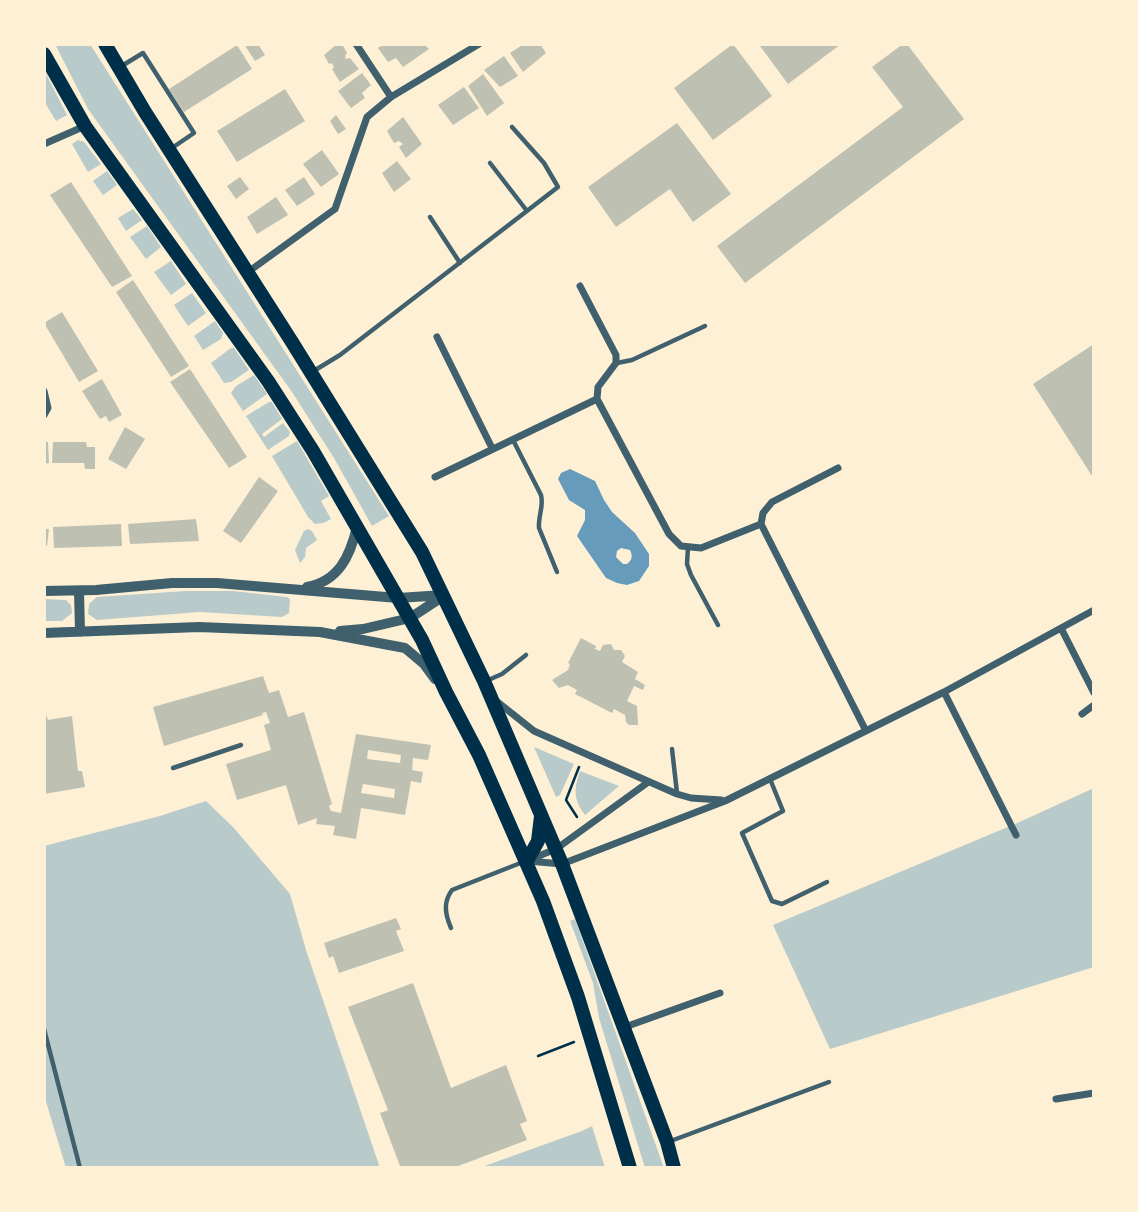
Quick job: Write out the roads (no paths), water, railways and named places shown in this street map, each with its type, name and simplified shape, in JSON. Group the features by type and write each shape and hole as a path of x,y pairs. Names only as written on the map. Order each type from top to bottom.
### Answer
{"highway":[{"path":"105,44 422,552 444,595 556,849 625,1027 674,1168"},
{"path":"44,54 85,126 268,381 313,451 410,618 479,755 527,861 578,998 630,1168"},
{"path":"527,861 538,841 541,814"}],"street":[{"path":"356,44 391,97"},
{"path":"247,273 335,209 367,117 391,97 479,44"},
{"path":"44,144 85,126"},
{"path":"580,286 611,345 616,363 598,387 597,400 669,534 681,545 701,548 761,524"},
{"path":"437,337 492,449"},
{"path":"44,391 48,408 44,415"},
{"path":"435,477 597,400"},
{"path":"838,468 772,502 763,513 761,524 866,731"},
{"path":"293,590 318,585 333,576 346,560 357,527"},
{"path":"44,591 217,583 398,598 444,595"},
{"path":"79,591 80,632"},
{"path":"44,633 199,627 320,632 363,629 410,618 444,595"},
{"path":"527,861 562,864 725,801 944,692 1094,610"},
{"path":"1061,628 1094,693"},
{"path":"320,632 405,648 424,664 446,692"},
{"path":"944,692 1016,835"},
{"path":"490,696 534,731 648,783 691,799 725,801"},
{"path":"1082,714 1094,705"},
{"path":"527,861 556,849 648,783"},
{"path":"625,1027 720,993"},
{"path":"1056,1099 1094,1093"}],"lane":[{"path":"119,67 143,53 194,133 169,150"},
{"path":"311,372 340,355 558,187 544,163 512,127"},
{"path":"490,163 527,211"},
{"path":"430,217 460,263"},
{"path":"616,363 632,360 705,326"},
{"path":"513,439 541,495 543,502 539,528 557,572"},
{"path":"688,547 687,564 691,575 718,625"},
{"path":"484,681 502,674 526,655"},
{"path":"173,768 241,745"},
{"path":"672,749 677,794"},
{"path":"770,779 783,811 742,832 772,901 782,904 827,882"},
{"path":"451,928 446,917 446,898 452,890 527,861"},
{"path":"44,1028 80,1168"},
{"path":"667,1142 829,1082"}],"water":[{"path":"570,469 595,481 612,512 635,533 649,554 649,566 639,581 627,585 606,578 577,536 585,520 585,510 569,500 558,479 561,473","holes":["621,548 630,550 631,559 627,564 623,564 616,557 617,551"]}]}
